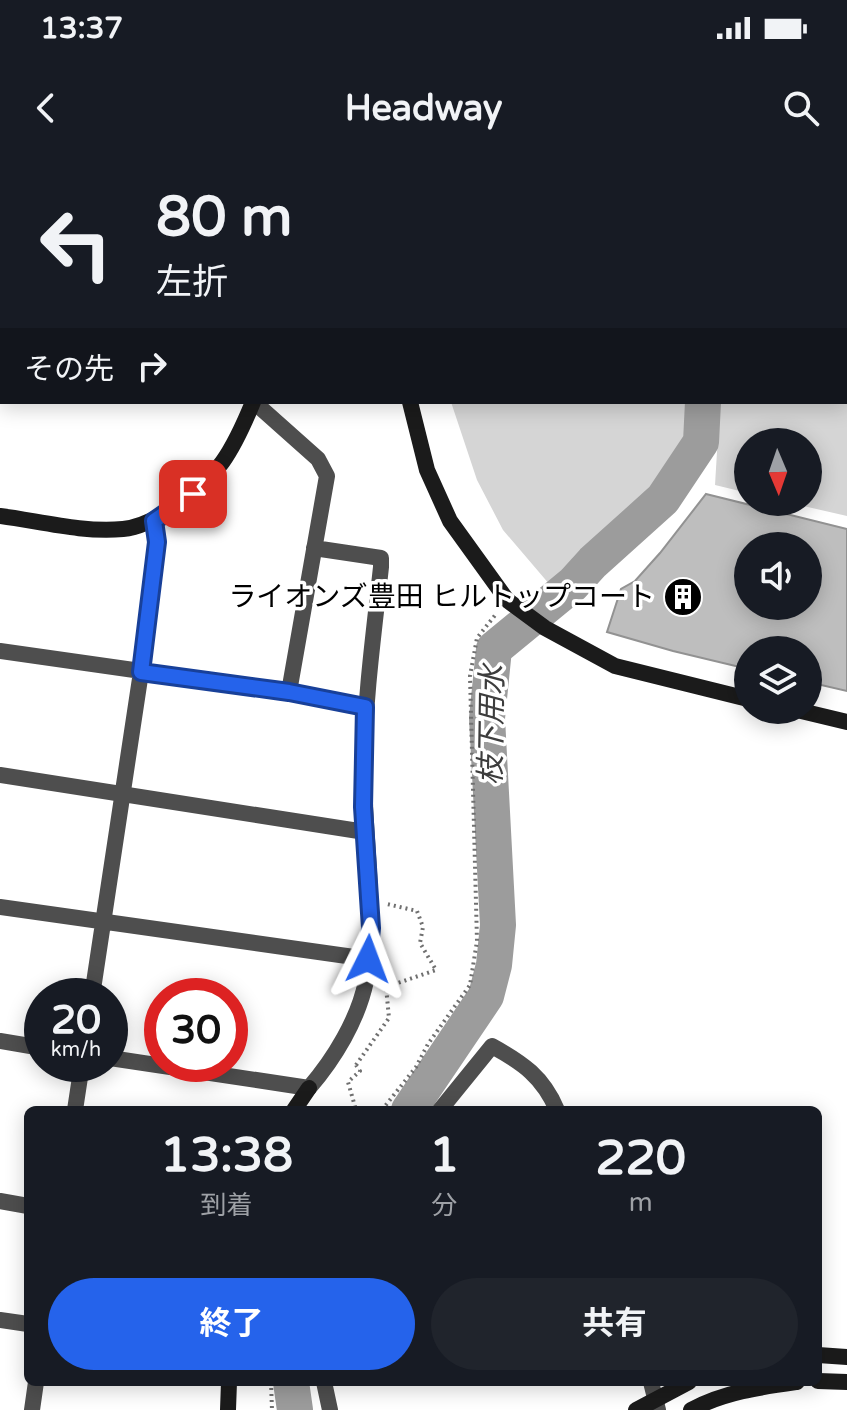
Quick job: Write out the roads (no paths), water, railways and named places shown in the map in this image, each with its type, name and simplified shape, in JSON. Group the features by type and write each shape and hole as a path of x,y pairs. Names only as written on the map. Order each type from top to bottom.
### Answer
{"street":[{"path":"0,516 104,529 125,529 154,521 212,478 236,445 253,404"},
{"path":"256,404 318,459 327,476 289,692"},
{"path":"410,404 427,470 450,521 507,600 572,645 615,666 734,696"},
{"path":"95,978 141,672 157,542 154,521"},
{"path":"297,1106 323,1072 346,1034 365,984 371,928 365,832 365,707 381,558 314,548"},
{"path":"0,651 289,692 365,707"},
{"path":"822,716 847,722"},
{"path":"0,775 365,832"},
{"path":"0,907 368,959"},
{"path":"0,1041 24,1045"},
{"path":"443,1106 492,1046 523,1063 550,1093 555,1106"},
{"path":"128,1061 309,1088"},
{"path":"76,1106 79,1082"},
{"path":"0,1201 24,1205"},
{"path":"0,1320 24,1323"},
{"path":"822,1355 847,1357"},
{"path":"822,1381 847,1382"},
{"path":"32,1410 35,1386"},
{"path":"228,1410 229,1386"},
{"path":"325,1386 330,1410"},
{"path":"636,1410 680,1386"},
{"path":"691,1410 709,1401 765,1386"}],"waterway":[{"name":"枝下用水","path":"412,1106 486,996 494,965 498,925 487,718 494,649 573,584 663,499 701,442 703,404"},
{"name":"枝下用水","path":"292,1386 295,1410"}],"place":[{"name":"ライオンズ豊田 ヒルトップコート","path":"683,597"}]}
